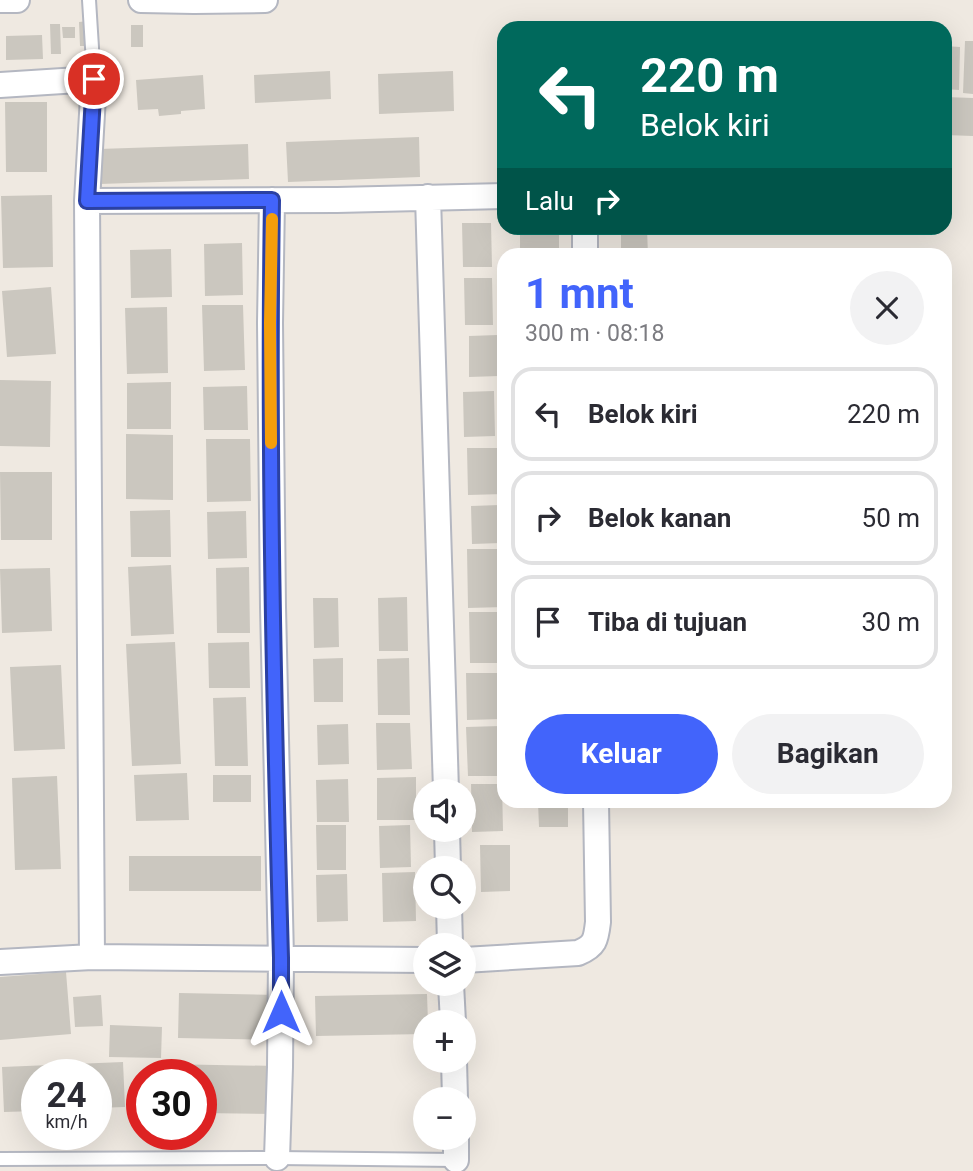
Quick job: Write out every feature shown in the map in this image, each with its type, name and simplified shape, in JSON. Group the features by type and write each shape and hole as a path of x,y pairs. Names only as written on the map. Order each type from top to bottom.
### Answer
{"street":[{"path":"0,0 17,0"},
{"path":"141,0 265,0"},
{"path":"0,85 94,79 87,201 92,957"},
{"path":"87,201 497,196"},
{"path":"428,197 446,779"},
{"path":"272,200 272,566 281,958 277,1158"},
{"path":"476,959 578,953 589,948 596,939 598,922 596,808"},
{"path":"0,962 92,957 413,960"}],"lane":[{"path":"89,0 94,79"},
{"path":"0,1159 456,1156"}],"building":[{"path":"88,21 89,46 80,46 79,22"},
{"path":"50,24 60,24 61,54 51,54"},
{"path":"131,25 143,25 143,47 131,47"},
{"path":"62,27 75,27 75,38 63,38"},
{"path":"42,35 43,59 6,60 6,36"},
{"path":"965,41 973,41 973,94 963,93"},
{"path":"952,46 960,47 959,90 952,90"},
{"path":"330,71 331,99 255,103 254,75"},
{"path":"453,71 454,111 379,114 378,74"},
{"path":"203,75 205,109 159,116 158,109 138,110 136,80"},
{"path":"952,97 973,98 973,136 952,135"},
{"path":"5,102 47,102 47,172 6,172"},
{"path":"419,137 420,177 288,182 286,142"},
{"path":"248,144 249,179 100,184 99,149"},
{"path":"52,195 53,267 3,268 1,196"},
{"path":"462,223 491,223 492,267 463,267"},
{"path":"520,235 559,235 559,248 520,248"},
{"path":"621,235 647,235 648,248 621,248"},
{"path":"242,243 243,295 205,296 204,244"},
{"path":"171,249 172,297 131,298 130,250"},
{"path":"464,278 492,278 493,325 465,325"},
{"path":"51,287 56,354 7,357 2,291"},
{"path":"202,305 243,305 245,370 204,371"},
{"path":"167,307 168,373 127,374 125,308"},
{"path":"497,335 497,376 469,377 469,336"},
{"path":"0,380 51,381 50,447 0,446"},
{"path":"171,382 171,429 127,429 127,383"},
{"path":"247,386 248,430 204,430 203,387"},
{"path":"494,391 495,436 464,437 463,392"},
{"path":"126,434 173,435 173,500 126,499"},
{"path":"206,439 250,439 251,501 207,502"},
{"path":"467,448 497,448 497,494 468,495"},
{"path":"0,472 52,472 52,540 1,540"},
{"path":"497,505 497,543 472,544 471,506"},
{"path":"170,510 171,557 131,557 130,511"},
{"path":"246,511 247,558 208,559 207,512"},
{"path":"467,549 497,549 497,607 468,608"},
{"path":"171,565 174,634 131,636 128,567"},
{"path":"249,567 250,633 217,633 216,568"},
{"path":"50,568 52,631 2,633 0,569"},
{"path":"407,597 408,651 379,651 378,598"},
{"path":"313,598 338,598 339,647 314,648"},
{"path":"469,612 497,612 497,663 470,663"},
{"path":"175,642 181,764 132,766 126,644"},
{"path":"249,642 250,688 209,688 208,643"},
{"path":"343,658 343,702 314,702 313,659"},
{"path":"409,658 410,715 378,715 377,659"},
{"path":"61,665 65,749 14,751 10,667"},
{"path":"466,673 497,673 497,719 467,720"},
{"path":"246,697 248,766 215,766 213,698"},
{"path":"376,723 410,723 412,769 377,770"},
{"path":"348,724 349,764 318,765 317,725"},
{"path":"497,726 497,776 468,776 466,727"},
{"path":"187,773 189,820 136,821 134,775"},
{"path":"213,775 251,775 251,802 213,802"},
{"path":"57,776 61,869 15,870 12,778"},
{"path":"416,777 413,779 413,820 377,820 377,778"},
{"path":"348,779 349,822 317,822 316,780"},
{"path":"476,784 497,784 497,808 503,808 503,831 476,832"},
{"path":"538,808 568,808 568,827 539,827"},
{"path":"316,825 346,825 346,870 317,870"},
{"path":"410,825 411,867 380,868 379,826"},
{"path":"480,845 510,845 510,891 481,892"},
{"path":"129,856 261,856 261,891 129,891"},
{"path":"413,872 413,919 416,921 383,922 382,873"},
{"path":"347,874 348,921 317,922 316,875"},
{"path":"66,972 71,1034 0,1040 0,977"},
{"path":"179,993 277,995 276,1040 178,1038"},
{"path":"101,995 103,1026 75,1027 73,997"},
{"path":"315,996 427,996 428,1010 413,1010 413,1034 316,1036"},
{"path":"110,1025 162,1027 161,1058 109,1057"},
{"path":"112,1062 123,1062 125,1107 112,1107"},
{"path":"217,1065 277,1066 276,1114 217,1113"},
{"path":"21,1066 21,1111 4,1112 2,1067"}],"slow traffic":[{"path":"271,443 272,219"}],"route":[{"path":"94,79 87,201 272,200 272,581 281,1012"}]}
